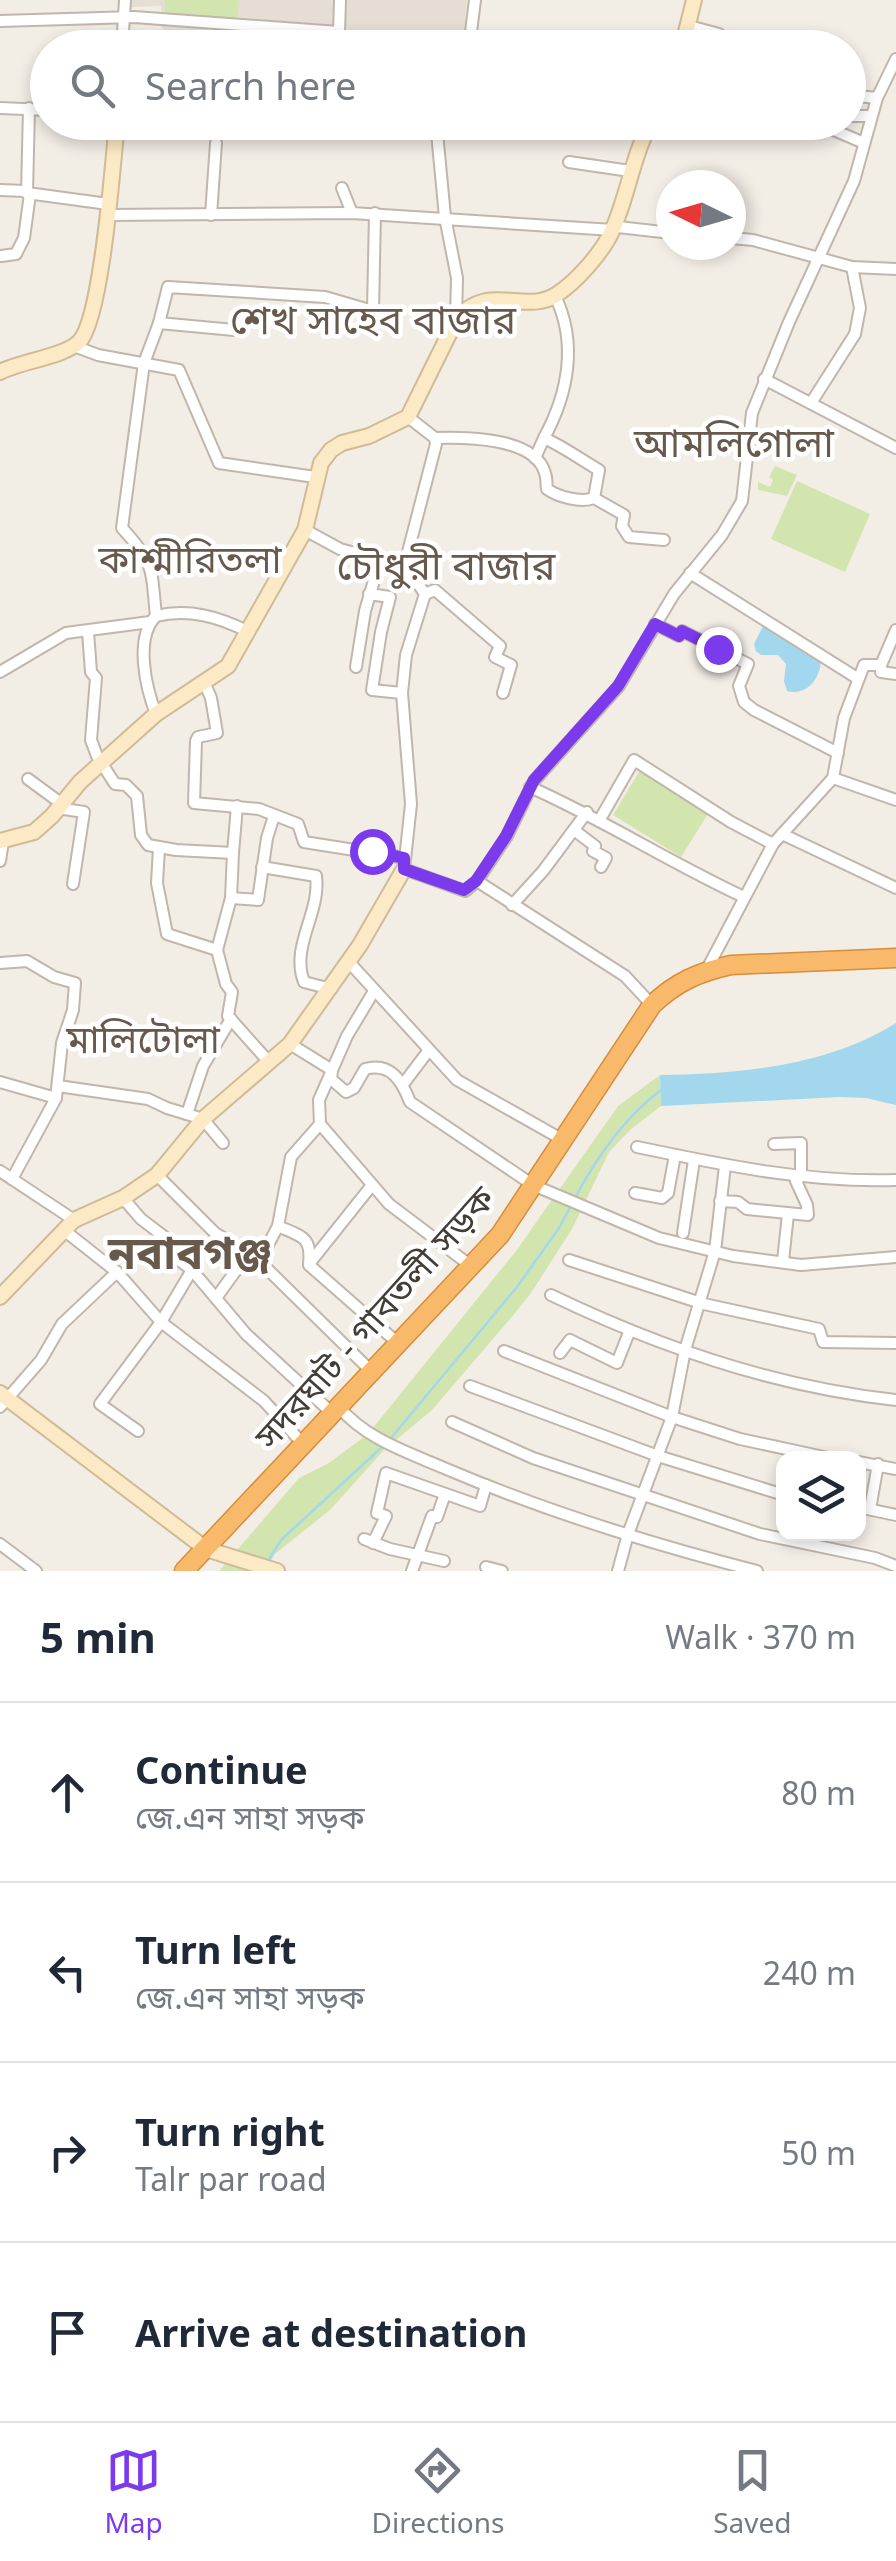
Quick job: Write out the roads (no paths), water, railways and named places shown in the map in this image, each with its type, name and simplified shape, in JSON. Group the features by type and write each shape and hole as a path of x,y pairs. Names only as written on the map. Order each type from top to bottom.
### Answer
{"highway":[{"name":"সদরঘাট - গাবতলী সড়ক","path":"184,1571 215,1551 303,1444 500,1235 538,1187 652,1004 672,986 707,970 732,965 896,958"}],"street":[{"path":"123,30 124,0"},
{"path":"338,30 340,0"},
{"path":"471,30 475,0"},
{"path":"688,30 694,0"},
{"path":"0,21 123,17 309,30"},
{"path":"689,26 704,30"},
{"path":"866,135 876,98 892,77 896,59"},
{"path":"866,97 876,98"},
{"path":"0,108 30,108 22,247 16,254 1,256"},
{"path":"866,116 871,116"},
{"path":"0,372 74,346 85,333 93,304 115,140"},
{"path":"438,140 445,217 457,278 456,320"},
{"path":"0,862 2,841 34,832 80,782 156,714 228,666 305,530 315,476 331,450 408,417 456,320 474,303 555,296 592,258 615,229 630,171 644,140"},
{"path":"204,682 211,698 216,733 196,741 193,802 259,809 298,824 304,842 404,863 464,890 476,881 506,836 530,788 550,760 618,686 655,624 722,535 742,501 752,413 854,181 864,142 859,140"},
{"path":"211,215 216,143"},
{"path":"569,162 630,171"},
{"path":"342,188 352,212"},
{"path":"0,190 108,205 130,216 352,212 656,232"},
{"path":"108,205 130,216"},
{"path":"156,714 144,661 153,619 148,558 122,528 144,362 168,287 326,297 373,310 375,213"},
{"path":"746,239 852,267 896,269"},
{"path":"812,403 855,334 860,308 852,267"},
{"path":"535,458 566,388 564,325 555,296"},
{"path":"159,324 234,330"},
{"path":"74,346 179,370 220,463 315,476"},
{"path":"764,379 896,448"},
{"path":"408,417 435,438 500,441 535,458 546,473 548,491 572,498 594,498 624,514 622,526 630,536 664,540"},
{"path":"0,1297 70,1226 157,1175 203,1119 290,1044 382,910 404,863 410,804 402,699 406,655 425,594 408,566 408,552 422,506 435,438"},
{"path":"544,438 566,448 576,460 600,470 594,498"},
{"path":"305,530 340,548 408,566"},
{"path":"356,667 369,594 380,560"},
{"path":"690,573 857,678"},
{"path":"425,594 435,590 500,646 495,657 511,664 504,693"},
{"path":"369,594 390,597 372,690 402,699"},
{"path":"0,672 66,633 190,612 249,632"},
{"path":"655,624 679,636 682,631 748,664 739,686 747,705 838,753"},
{"path":"896,630 881,672 896,674"},
{"path":"88,632 96,678 91,740 115,784 126,785 137,796 141,835 148,845 159,848 232,853"},
{"path":"707,970 773,844 833,778 844,718 857,678 864,665 882,661"},
{"path":"599,822 634,760 773,844"},
{"path":"833,778 896,800"},
{"path":"28,779 64,808 84,812 72,884"},
{"path":"530,788 586,812 688,871 744,897"},
{"path":"237,806 231,898 217,950 232,992 228,1016 269,1062"},
{"path":"512,905 543,871 586,812"},
{"path":"231,898 258,900 274,816"},
{"path":"574,830 595,846 593,851 606,858 601,867"},
{"path":"782,834 896,888"},
{"path":"159,848 157,883 166,934 217,950"},
{"path":"262,867 316,876 312,922 302,944 301,972 304,982 331,988"},
{"path":"476,881 625,976 652,1004"},
{"path":"0,964 27,961 75,984 74,1010 62,1043 57,1092 12,1178"},
{"path":"348,961 469,1090 564,1141"},
{"path":"374,991 332,1070 320,1100 320,1124 388,1204 471,1266"},
{"path":"187,1114 203,1066 231,1020"},
{"path":"290,1044 332,1070"},
{"path":"404,1082 429,1050"},
{"path":"332,1070 331,1079 351,1092 365,1069 375,1066 404,1082 410,1102 538,1187 658,1238 734,1256 801,1265 896,1257"},
{"path":"0,1082 57,1092 148,1099 203,1119 223,1142"},
{"path":"216,1298 237,1270 268,1245 278,1226 291,1157 320,1124"},
{"path":"720,1201 738,1202 748,1209 808,1215 796,1181 801,1176 801,1143 774,1144"},
{"path":"638,1147 725,1166 801,1176 896,1180"},
{"path":"635,1193 662,1198 668,1193 675,1155"},
{"path":"683,1233 694,1160"},
{"path":"618,1571 672,1417 686,1350 715,1251 725,1166"},
{"path":"0,1170 70,1226 160,1322 264,1401 303,1444"},
{"path":"157,1175 215,1233 253,1255 371,1371"},
{"path":"308,1265 372,1184"},
{"path":"123,1198 166,1238 161,1246 192,1270 246,1334 362,1430 486,1485 628,1534 758,1571"},
{"path":"784,1260 788,1214"},
{"path":"278,1226 308,1241 308,1265"},
{"path":"569,1260 702,1301 819,1329 823,1342 896,1344"},
{"path":"308,1265 399,1344"},
{"path":"138,1430 100,1404 160,1322 192,1270"},
{"path":"117,1272 62,1324 41,1360 2,1399 215,1551 277,1571"},
{"path":"551,1295 630,1330 773,1378 896,1400"},
{"path":"560,1353 570,1340 617,1363 630,1330"},
{"path":"504,1350 672,1417 740,1440 797,1451"},
{"path":"470,1386 658,1456 776,1493"},
{"path":"452,1422 533,1458 760,1534 896,1566"},
{"path":"866,1463 896,1469"},
{"path":"866,1502 878,1464"},
{"path":"444,1562 368,1541 386,1516 377,1512 386,1473 480,1506 486,1485"},
{"path":"412,1571 445,1494"},
{"path":"866,1508 896,1515"},
{"path":"0,1544 36,1571"},
{"path":"10,1571 19,1558"},
{"path":"486,1567 502,1571"}],"water":[{"path":"763,626 821,658 816,679 807,688 787,691 786,664 778,655 761,655 756,651 754,644"},
{"path":"896,1023 896,1105 839,1097 661,1106 660,1075 782,1065 842,1049"}],"waterway":[{"path":"576,1196 613,1138 661,1090"},
{"path":"391,1438 517,1287 572,1204"},
{"path":"268,1561 281,1540 382,1447"}],"district":[{"name":"শেখ সাহেব বাজার","path":"373,318"},
{"name":"আমলিগোলা","path":"734,441"},
{"name":"কাশ্মীরিতলা","path":"190,558"},
{"name":"চৌধুরী বাজার","path":"446,564"},
{"name":"মালিটোলা","path":"143,1038"},
{"name":"নবাবগঞ্জ","path":"190,1251"}]}
